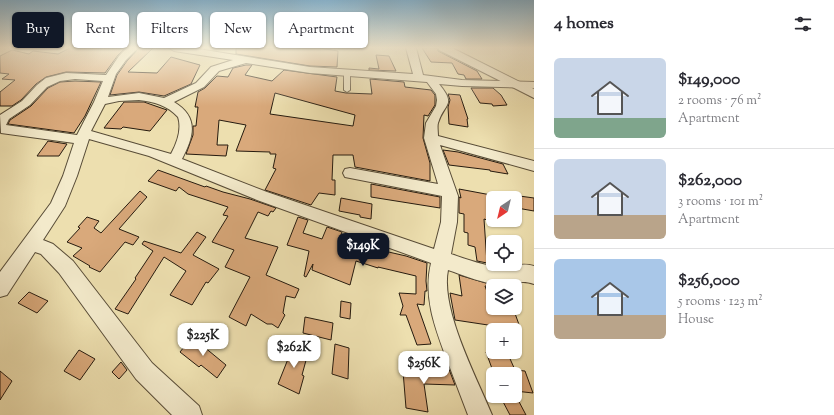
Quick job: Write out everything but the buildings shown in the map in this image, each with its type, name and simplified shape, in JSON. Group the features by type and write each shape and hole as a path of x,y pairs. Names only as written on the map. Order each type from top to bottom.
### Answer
{"street":[{"path":"0,288 57,206 70,176 82,136 100,102 109,78 116,67"},
{"path":"166,102 195,88 204,82 210,72 218,67"},
{"path":"293,67 469,84 534,85"},
{"path":"420,67 425,79 442,94 443,100 442,106 432,123 431,138 448,191 449,222 441,259 438,287 439,303 443,321 480,415"},
{"path":"482,67 534,94"},
{"path":"109,78 66,76 50,81 43,85 27,102 7,114 0,123 0,127 5,130 82,136 147,151 262,196 474,270 503,276 524,272 534,275"},
{"path":"100,102 129,96 149,98 166,102 177,110 185,118 184,140 174,161"},
{"path":"431,138 534,166"},
{"path":"350,173 448,191"},
{"path":"31,244 47,250 66,267 144,372 190,415"}],"lane":[{"path":"347,73 347,90"}]}
